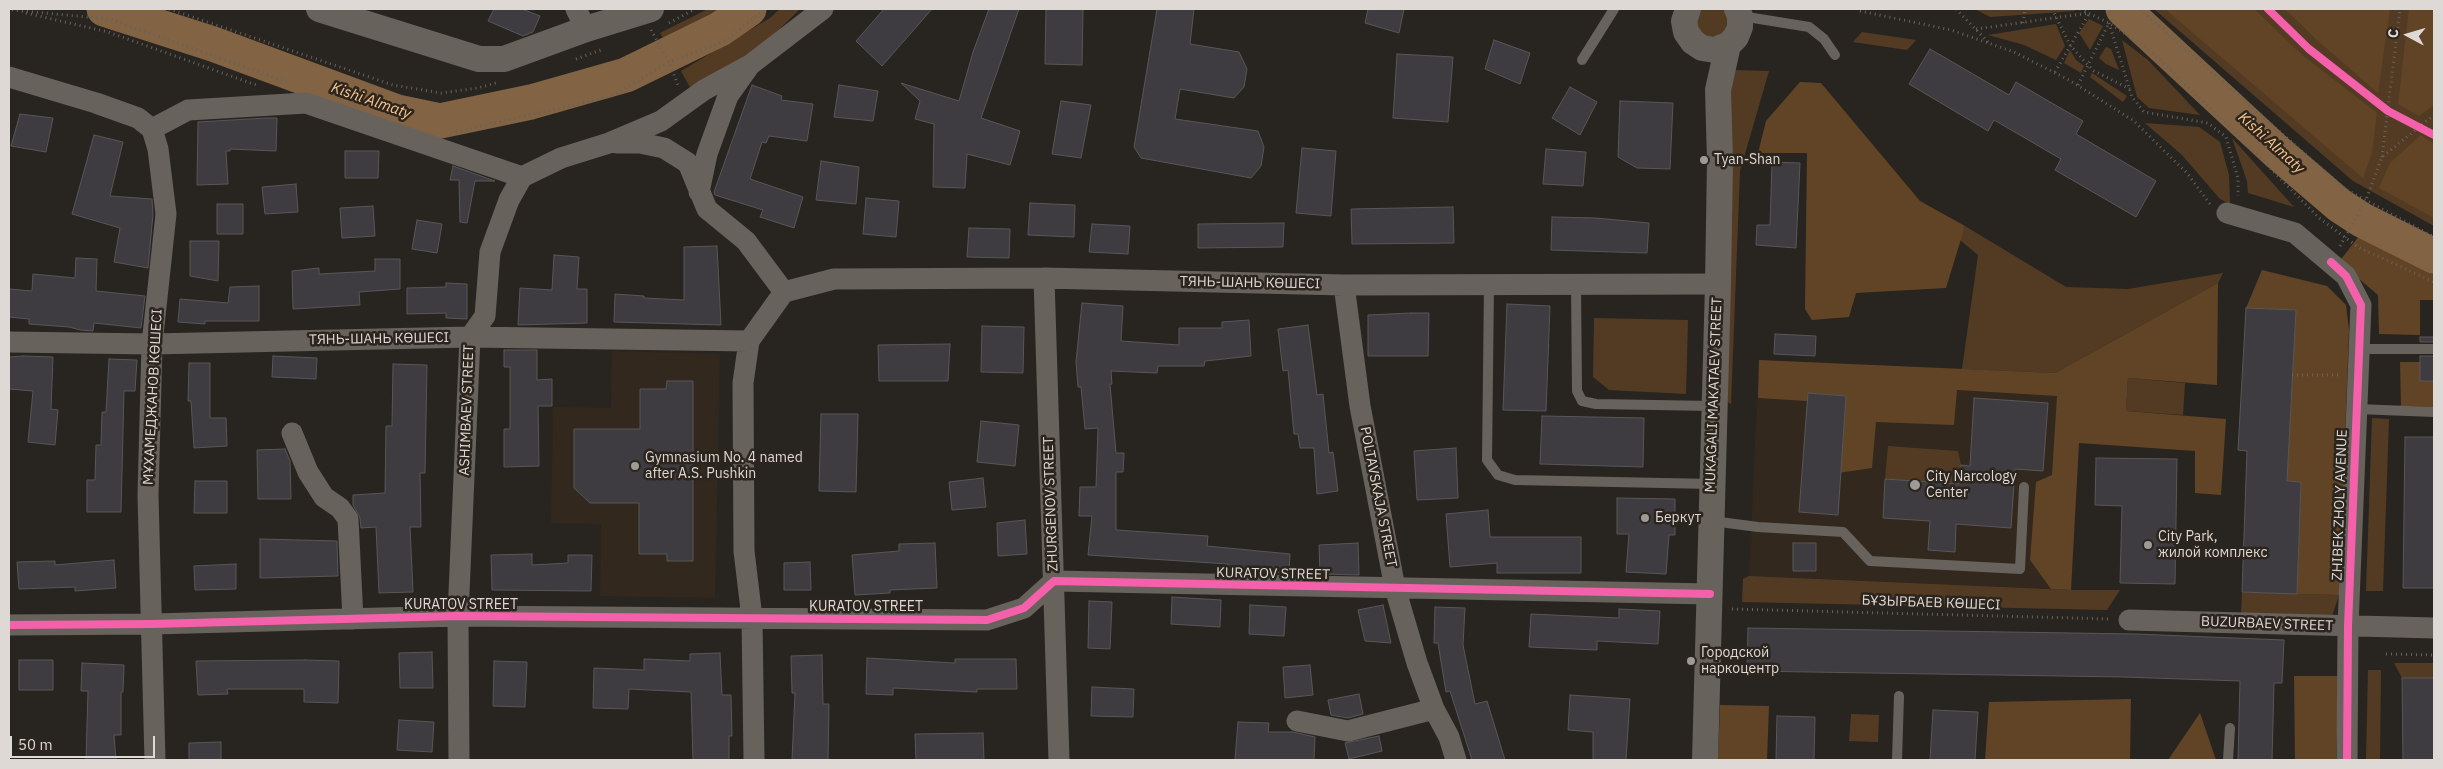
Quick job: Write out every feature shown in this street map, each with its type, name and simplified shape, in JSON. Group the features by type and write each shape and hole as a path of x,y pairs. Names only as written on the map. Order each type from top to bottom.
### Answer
{"street":[{"path":"319,9 479,58 504,59 581,19 658,23"},
{"path":"9,77 138,118 152,129 188,110 306,103 522,176 562,158 609,143 661,121 704,90 750,65 823,9"},
{"path":"1688,9 1684,21 1686,32 1693,42 1702,48 1715,50 1728,45"},
{"name":"MUKAGALI MAKATAEV STREET","path":"1705,760 1718,284 1720,161 1718,90 1728,45 1736,37 1740,27 1738,12"},
{"name":"MUKAGALI MAKATAEV STREET","path":"1702,48 1718,90"},
{"path":"699,192 707,154 728,96 750,65"},
{"name":"МҰХАМЕДЖАНОВ КӨШЕСІ","path":"152,129 158,149 166,214 152,344 148,495 155,760"},
{"path":"609,143 640,143 664,148 688,163 707,209 746,241 784,292 749,341 743,383 744,551 752,618 754,760"},
{"name":"ASHIMBAEV STREET","path":"459,760 458,616 470,337 485,316 490,252 509,200 522,176"},
{"name":"ZHIBEK ZHOLY AVENUE","path":"2233,215 2295,233 2346,276 2361,305 2348,626 2347,760"},
{"name":"ТЯНЬ-ШАНЬ КӨШЕСІ","path":"784,292 834,279 1044,278 1344,285 1718,284"},
{"name":"ZHURGENOV STREET","path":"1044,278 1059,760"},
{"name":"POLTAVSKAJA STREET","path":"1344,285 1360,406 1395,588 1417,663 1434,709 1449,737 1456,760"},
{"name":"ТЯНЬ-ШАНЬ КӨШЕСІ","path":"9,342 152,344 470,337 749,341"},
{"path":"292,433 308,472 324,497 340,508 348,519 353,619"},
{"name":"KURATOV STREET","path":"9,625 152,624 458,616 987,620 1024,608 1054,581 1710,594"},
{"name":"BUZURBAEV STREET","path":"2129,620 2434,628"},
{"path":"1297,721 1348,732 1434,709"}],"lane":[{"path":"1582,60 1614,9"},
{"path":"1738,12 1809,27 1824,39 1835,55"},
{"path":"1489,284 1487,460 1498,475 1515,480 1712,484"},
{"path":"1576,285 1577,391 1582,401 1596,404 1714,406"},
{"path":"2359,349 2434,349"},
{"path":"2357,409 2434,412"},
{"path":"1711,521 1758,527 1843,532 1870,561 2020,569 2024,487"},
{"path":"1897,760 1899,696"},
{"path":"2228,760 2230,728"}],"path":[{"path":"669,62 658,23 695,9"},
{"path":"447,132 533,116 612,96 669,62 724,41 764,9"},
{"path":"1956,9 1989,43"},
{"path":"2023,23 2025,9"},
{"path":"2052,9 2070,45 2088,65 2107,79 2130,89"},
{"path":"2080,9 2109,23 2147,48 2236,133 2319,218 2358,247 2434,282"},
{"path":"2140,9 2345,190 2434,237"},
{"path":"2350,229 2366,200 2382,157 2400,9"},
{"path":"11,10 109,19 296,85"},
{"path":"11,10 108,32 259,86"},
{"path":"1860,10 1951,30 2014,52 2055,72 2134,121 2187,174 2216,212 2233,215 2238,178 2226,137 2208,122 2144,112 2132,96 2109,23"},
{"path":"1976,29 2089,13"},
{"path":"2055,72 2089,13"},
{"path":"2078,86 2109,23"},
{"path":"2380,105 2396,115"},
{"path":"2382,157 2424,129 2434,115"},
{"path":"2412,123 2424,129"},
{"path":"2292,375 2358,375"},
{"path":"2386,654 2434,654"}],"shaded area":[{"path":"708,9 732,9 719,21 669,48 660,33"},
{"path":"780,9 800,9 765,43 692,91 681,71 770,18"},
{"path":"1693,9 1729,9 1725,36 1699,37"},
{"path":"1975,9 2072,9 2076,11 1990,17"},
{"path":"2154,9 2434,9 2434,226 2353,181"},
{"path":"2165,9 2254,9 2302,55 2377,113 2372,153 2363,178"},
{"path":"2285,9 2390,9 2378,93 2317,40"},
{"path":"2409,9 2434,9 2434,105 2419,116 2398,104"},
{"path":"2089,19 2103,26 2090,50 2079,33"},
{"path":"2056,24 2065,46 2056,60 2024,45 1988,35"},
{"path":"1862,32 1916,40 1907,50 1853,42"},
{"path":"2122,40 2148,60 2200,115 2149,108 2137,97"},
{"path":"2106,47 2111,49 2119,70 2106,64 2099,58"},
{"path":"2070,50 2076,60 2084,66 2081,73 2064,63"},
{"path":"1730,70 1769,71 1740,171 1731,404 1722,398"},
{"path":"2092,73 2127,96 2123,102 2090,77"},
{"path":"1800,82 1821,83 1920,201 1965,226 1946,288 1856,293 1849,317 1812,320 1805,309 1807,153 1758,153 1766,121"},
{"path":"2145,123 2199,127 2220,142 2229,175 2230,204 2220,199 2182,155"},
{"path":"2421,135 2434,144 2434,218 2379,188 2390,163"},
{"path":"2232,138 2294,207 2248,193 2247,181"},
{"path":"1965,226 2066,287 2128,289 2223,273 2218,283 2055,373 1962,369 1978,255 1960,240"},
{"path":"2359,236 2434,271 2434,300 2420,300 2420,335 2379,334 2378,295 2339,262"},
{"path":"2262,270 2327,286 2346,305 2349,330 2339,595 2297,594 2301,482 2275,480 2295,310 2246,308"},
{"path":"2218,283 2217,385 2128,378 2126,411 2226,419 2221,495 2195,493 2195,451 2079,443 2071,590 2051,589 2030,560 2036,482 2052,475 2057,396 1957,390 1954,425 1876,422 1872,468 1838,473 1846,396 1808,393 1807,401 1758,398 1759,360 2055,373"},
{"path":"1594,318 1688,320 1686,394 1609,390 1593,377"},
{"name":"Gymnasium No. 4 named after A.S. Pushkin","path":"612,351 720,354 715,598 600,596 601,524 551,523 553,407 611,408"},
{"name":"City Narcology Center","path":"1759,360 2055,373 2071,590 1749,576"},
{"path":"2400,362 2420,362 2420,381 2434,381 2434,407 2401,406"},
{"path":"2128,378 2185,383 2183,415 2126,411"},
{"path":"2372,418 2389,419 2383,591 2366,591"},
{"path":"1888,446 1958,451 1961,465 1959,484 1885,479"},
{"path":"1749,576 2071,590 2120,590 2107,610 1742,602 1743,579"},
{"path":"2242,592 2339,595 2332,616 2241,614"},
{"path":"2394,663 2434,663 2434,678 2402,678"},
{"path":"2368,670 2381,670 2380,760 2366,760"},
{"path":"2294,676 2339,676 2336,760 2295,760"},
{"path":"2131,699 2130,760 1985,760 1989,702"},
{"path":"1720,705 1769,706 1767,760 1718,760"},
{"path":"2200,713 2216,760 2168,760"},
{"path":"1851,714 1879,715 1878,742 1849,741"}],"building":[{"path":"494,9 522,9 540,16 533,32 523,36 488,21"},
{"path":"884,9 932,9 882,66 856,41"},
{"path":"989,9 1019,9 981,118 1020,131 1010,165 967,154 965,188 933,187 934,124 915,119 920,101 901,83 959,101 973,52"},
{"path":"1046,9 1083,9 1082,65 1045,64"},
{"path":"1157,9 1194,9 1190,44 1239,52 1247,69 1244,87 1234,98 1180,89 1175,119 1258,131 1264,147 1261,166 1251,178 1141,158 1134,147"},
{"path":"1368,9 1404,9 1399,33 1365,23"},
{"path":"1494,40 1530,53 1520,84 1485,69"},
{"path":"1930,49 2009,95 2016,82 2083,121 2076,134 2156,181 2136,217 2055,170 2061,159 1994,120 1988,131 1909,84"},
{"path":"1397,54 1453,57 1448,122 1393,118"},
{"path":"752,85 782,96 781,100 813,104 807,141 769,136 766,143 762,142 750,179 803,197 794,228 760,217 763,210 715,195 714,192"},
{"path":"839,85 878,91 873,121 834,117"},
{"path":"1570,87 1597,102 1580,135 1552,118"},
{"path":"1061,101 1091,105 1081,158 1052,154"},
{"path":"1620,101 1673,103 1670,169 1637,168 1618,157"},
{"path":"20,114 53,118 46,152 11,146"},
{"path":"277,118 276,151 230,149 230,151 226,151 228,184 197,185 198,122"},
{"path":"94,135 123,142 110,196 152,199 153,214 148,268 114,262 120,228 72,214"},
{"path":"1302,148 1336,151 1331,216 1296,213"},
{"path":"1546,149 1586,152 1583,186 1543,184"},
{"path":"345,151 379,151 378,178 345,178"},
{"path":"821,161 859,167 856,204 816,200"},
{"path":"1772,162 1800,163 1796,248 1756,245 1757,225 1770,225"},
{"path":"453,166 495,181 475,181 467,223 460,222 459,180 450,180"},
{"path":"296,184 298,212 265,214 262,187"},
{"path":"866,198 899,201 896,237 863,234"},
{"path":"1030,203 1075,205 1074,237 1028,235"},
{"path":"217,204 243,204 243,234 217,234"},
{"path":"373,206 375,236 342,238 340,208"},
{"path":"1453,207 1454,243 1352,244 1351,209"},
{"path":"1552,217 1596,218 1649,223 1647,253 1551,250"},
{"path":"417,220 442,224 437,253 412,249"},
{"path":"1284,223 1283,247 1198,248 1198,224"},
{"path":"1092,224 1130,226 1128,254 1089,252"},
{"path":"969,228 1010,229 1009,258 967,257"},
{"path":"190,241 219,241 218,281 190,276"},
{"path":"717,246 721,325 614,322 615,294 684,300 684,247"},
{"path":"554,255 579,257 577,289 587,289 587,323 518,325 520,288 552,290"},
{"path":"76,258 97,259 96,291 145,296 141,328 94,323 93,331 80,330 69,327 29,324 29,319 9,317 9,289 32,291 33,274 75,278"},
{"path":"375,259 400,259 400,289 359,292 360,305 293,309 292,271 319,268 319,274 375,271"},
{"path":"446,283 467,284 467,319 446,318 446,313 407,314 407,288 446,287"},
{"path":"259,286 259,321 205,321 205,324 178,322 180,299 228,303 230,287"},
{"path":"1082,303 1123,306 1121,341 1179,345 1179,328 1222,328 1222,322 1249,320 1251,356 1205,361 1204,366 1158,366 1157,373 1111,371 1112,384 1110,384 1116,453 1124,453 1123,472 1116,472 1116,530 1208,536 1207,546 1290,554 1289,573 1228,570 1228,564 1088,555 1092,516 1079,516 1080,487 1096,487 1098,428 1085,429 1081,387 1078,387 1076,362"},
{"path":"1507,304 1550,306 1546,411 1503,410"},
{"path":"2246,308 2296,310 2287,481 2301,482 2297,594 2242,592 2247,451 2238,450"},
{"path":"1429,313 1428,356 1368,356 1368,315"},
{"path":"1308,325 1317,395 1323,394 1329,453 1333,452 1338,491 1317,494 1314,448 1300,448 1298,434 1294,434 1288,370 1283,371 1278,329"},
{"path":"982,326 1024,327 1023,373 981,372"},
{"path":"1775,334 1816,336 1815,356 1774,354"},
{"path":"2420,337 2434,337 2434,342 2420,342"},
{"path":"950,344 948,381 879,381 878,345"},
{"path":"504,350 537,350 537,380 552,379 552,406 538,406 539,466 504,467 504,429 510,429 510,367 504,367"},
{"path":"273,356 317,358 316,379 272,377"},
{"path":"2420,356 2434,356 2434,381 2420,381"},
{"path":"9,357 53,357 51,409 58,410 55,445 28,442 33,391 9,389"},
{"path":"109,359 137,360 135,391 124,391 121,512 87,512 87,480 95,480 96,445 101,445 102,412 106,412"},
{"path":"189,363 210,363 210,418 226,418 227,446 194,448 191,401 188,401"},
{"path":"393,364 427,365 425,473 420,473 421,527 410,527 413,592 379,593 376,527 361,528 360,518 353,505 353,495 385,493 386,426 392,426"},
{"path":"667,381 693,381 693,561 667,561 667,554 639,554 639,503 590,503 574,488 574,429 640,429 640,389 666,389"},
{"path":"1808,393 1846,396 1838,515 1799,512"},
{"path":"1974,398 2048,403 2043,471 2015,469 2011,528 1956,524 1955,552 1928,550 1930,521 1883,518 1885,479 1959,484 1961,465 1970,466"},
{"path":"821,414 858,414 856,492 819,491"},
{"path":"1542,416 1644,418 1643,467 1540,464"},
{"path":"981,421 1019,425 1015,466 977,462"},
{"path":"2405,437 2434,437 2434,588 2403,588"},
{"path":"1456,448 1458,498 1417,500 1414,451"},
{"path":"285,449 290,461 291,499 258,499 257,450"},
{"path":"2096,458 2177,459 2175,584 2120,583 2122,506 2095,505"},
{"path":"983,478 986,507 952,510 949,482"},
{"path":"195,481 227,481 227,513 194,513"},
{"path":"1617,498 1675,499 1675,535 1669,535 1666,574 1626,572 1629,534 1617,534"},
{"path":"1488,510 1490,537 1581,537 1581,573 1497,573 1497,563 1450,567 1446,514"},
{"path":"1025,520 1027,554 998,556 997,523"},
{"path":"260,539 337,541 338,576 260,578"},
{"path":"935,543 937,588 890,590 890,593 855,595 852,555 899,551 899,544"},
{"path":"1358,543 1359,575 1320,574 1319,545"},
{"path":"1793,543 1816,543 1816,571 1793,571"},
{"path":"532,554 532,565 568,563 568,555 592,555 591,591 492,590 491,555"},
{"path":"114,560 116,588 75,591 75,587 19,589 17,562 55,561 55,565"},
{"path":"810,562 811,590 784,590 784,563"},
{"path":"236,564 236,589 195,590 194,566"},
{"path":"1172,597 1221,600 1220,627 1171,624"},
{"path":"1089,601 1112,602 1110,649 1088,648"},
{"path":"1250,605 1286,607 1284,636 1249,634"},
{"path":"1383,605 1391,643 1365,641 1358,610"},
{"path":"1435,607 1465,608 1463,645 1475,704 1487,701 1505,760 1472,760 1450,691 1446,692 1438,643 1434,643"},
{"path":"1619,609 1660,611 1658,644 1597,641 1597,650 1529,647 1531,614 1619,618"},
{"path":"1748,628 2136,634 2284,640 2282,683 2274,683 2272,760 2238,760 2240,681 2123,677 1747,671"},
{"path":"432,652 433,688 400,688 399,653"},
{"path":"720,653 722,695 731,695 732,736 729,736 729,760 693,760 691,692 629,689 628,709 593,708 594,668 644,670 644,659 690,661 690,654"},
{"path":"822,655 823,704 829,704 828,760 792,760 795,693 792,693 791,656"},
{"path":"867,658 955,663 955,659 1016,659 1017,689 977,689 977,692 893,688 893,695 866,694"},
{"path":"19,660 53,660 53,690 19,690"},
{"path":"196,661 339,661 338,703 304,702 304,689 227,689 228,694 198,695"},
{"path":"494,661 527,662 525,707 493,706"},
{"path":"82,663 124,665 123,692 121,692 121,735 114,735 116,760 86,760 88,691 81,691"},
{"path":"1310,665 1313,695 1285,698 1283,667"},
{"path":"2402,678 2434,678 2434,760 2403,760"},
{"path":"1092,687 1134,689 1133,717 1091,716"},
{"path":"1359,694 1363,714 1348,718 1331,715 1328,700"},
{"path":"1570,695 1630,699 1626,760 1593,760 1593,732 1568,730"},
{"path":"1933,710 1978,712 1975,760 1930,760"},
{"path":"1777,716 1815,717 1814,760 1776,760"},
{"path":"399,720 434,722 432,752 397,750"},
{"path":"1238,722 1269,723 1268,732 1293,732 1315,737 1314,760 1235,760"},
{"path":"983,733 984,760 916,760 915,734"},
{"path":"1379,736 1382,751 1349,759 1345,743"},
{"path":"221,742 221,760 189,760 189,743"}],"waterway":[{"name":"Kіshі Almaty","path":"104,9 213,44 397,112 440,121 531,102 626,75 720,29 749,9"},
{"name":"Kіshі Almaty","path":"2123,9 2276,151 2339,205 2362,220 2434,256"}],"cycle path":[{"path":"2268,9 2309,49 2388,111 2434,135"},
{"path":"2331,262 2346,276 2361,305 2348,626 2347,760"},
{"path":"9,625 152,624 458,616 987,620 1024,608 1054,581 1710,594"}],"place":[{"name":"Tyan-Shan","path":"1704,160"},
{"name":"Gymnasium No. 4 named after A.S. Pushkin","path":"635,466"},
{"name":"City Narcology Center","path":"1915,485"},
{"name":"Беркут","path":"1645,518"},
{"name":"City Park, жилой комплекс","path":"2148,545"},
{"name":"Городской наркоцентр","path":"1691,661"}]}
